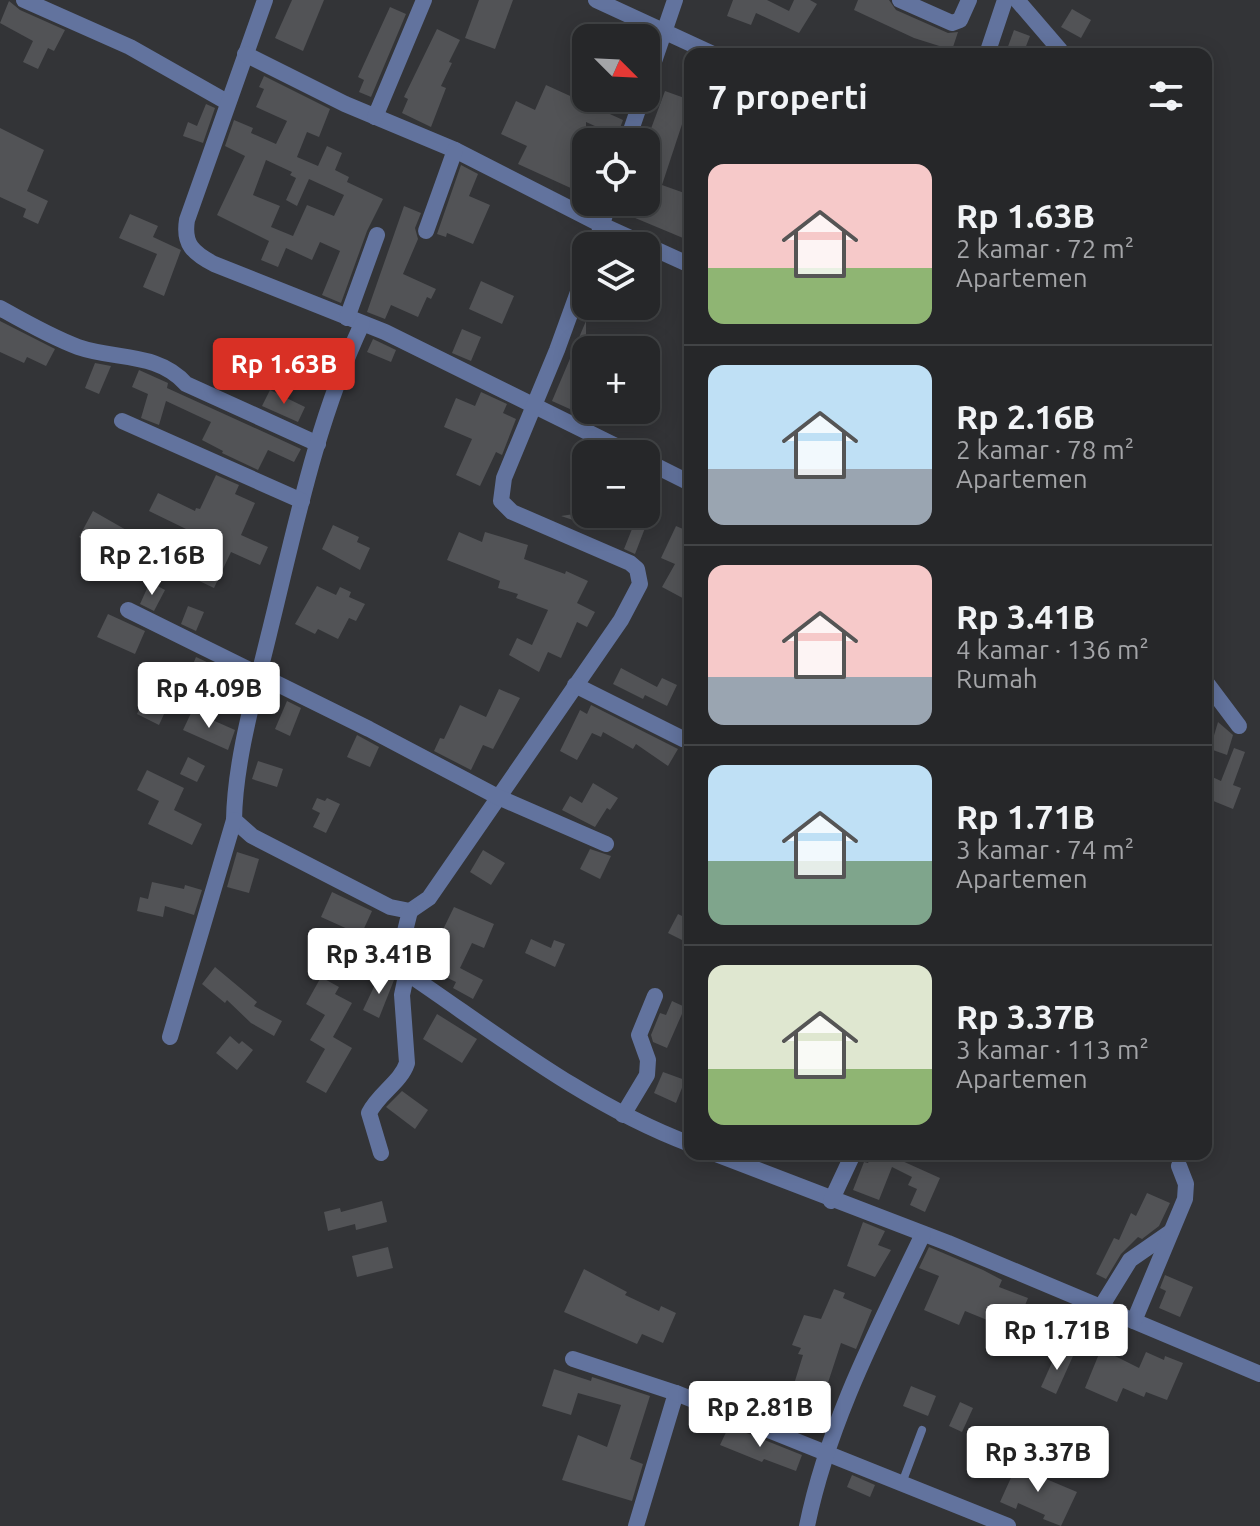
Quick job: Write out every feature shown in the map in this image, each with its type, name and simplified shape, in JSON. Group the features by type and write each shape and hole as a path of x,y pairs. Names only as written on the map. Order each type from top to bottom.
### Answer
{"street":[{"path":"24,0 130,47 227,102"},
{"path":"265,0 187,220 185,234 189,247 214,264 355,321 602,440"},
{"path":"375,117 424,0"},
{"path":"596,0 700,48"},
{"path":"660,41 675,0"},
{"path":"900,0 952,23 960,20 969,0"},
{"path":"989,48 1005,0"},
{"path":"1017,0 1058,48"},
{"path":"245,54 375,117 455,150 602,225 684,262"},
{"path":"426,231 455,150"},
{"path":"600,232 605,216"},
{"path":"170,1037 234,820 234,798 259,676 302,501 343,366 377,235"},
{"path":"572,306 504,478 501,501 512,512 538,525 630,563 637,569 640,584 621,620 429,898 410,911 400,949 407,971 523,1052 623,1115 684,1141"},
{"path":"0,308 81,348 161,365 174,371 186,384 318,444"},
{"path":"122,421 302,501"},
{"path":"660,468 684,480"},
{"path":"128,610 369,729 498,797 606,844"},
{"path":"575,685 683,739"},
{"path":"1212,690 1239,726"},
{"path":"234,820 252,836 390,907 410,911"},
{"path":"381,1153 369,1113 375,1101 405,1070 407,1063 402,995 407,971"},
{"path":"623,1115 647,1075 648,1060 639,1035 655,996"},
{"path":"731,1160 923,1234 1260,1374"},
{"path":"831,1201 850,1160"},
{"path":"1134,1321 1185,1199 1186,1184 1179,1166"},
{"path":"1101,1307 1130,1260 1170,1232"},
{"path":"807,1526 827,1453 859,1368 923,1234"},
{"path":"573,1359 676,1393 1008,1526"},
{"path":"636,1526 676,1393"}],"lane":[{"path":"902,1483 922,1430"}],"building":[{"path":"292,0 324,0 303,51 275,38"},
{"path":"479,0 513,0 495,49 465,38"},
{"path":"733,0 767,0 789,11 794,0 810,0 817,4 799,33 756,13 751,25 727,16"},
{"path":"858,0 889,0 896,10 948,33 958,32 953,48 946,48 914,38 854,10"},
{"path":"9,1 20,10 65,30 54,51 48,48 38,69 23,62 33,41 0,23"},
{"path":"390,7 406,14 371,97 359,92 364,80 358,77"},
{"path":"1072,9 1091,20 1081,38 1061,27"},
{"path":"437,29 460,40 441,86 446,88 431,127 402,113 408,99 404,97"},
{"path":"1014,30 1030,36 1025,48 1007,48"},
{"path":"264,76 330,109 319,137 307,132 297,157 318,166 327,146 342,153 335,170 349,177 347,182 383,199 367,231 341,303 322,295 340,251 320,242 312,260 286,248 278,267 261,260 269,241 217,215 245,156 225,146 234,120 253,128 251,133 276,144 287,121 256,107 264,89 259,87","holes":["266,160 292,172 290,175 296,178 286,200 297,206 309,179 344,195 334,216 307,205 293,236 271,227 280,206 253,195"]},
{"path":"546,85 572,97 572,112 605,112 623,120 620,128 599,128 586,122 586,128 572,128 572,189 518,164 527,146 501,134 516,101 535,110"},
{"path":"665,91 684,98 684,118 662,185 684,193 683,238 630,216 660,216 660,128 651,128 657,112 660,112"},
{"path":"206,104 215,108 203,143 183,136 188,122 197,126"},
{"path":"0,128 44,150 27,191 48,201 38,224 23,217 26,209 0,197"},
{"path":"461,165 478,174 469,196 490,205 473,244 447,233 446,237 437,234"},
{"path":"404,206 421,213 415,228 418,239 403,274 436,289 431,299 427,297 418,317 391,305 385,319 367,312"},
{"path":"130,214 158,226 153,237 181,250 164,296 143,287 157,254 119,238"},
{"path":"481,281 514,296 502,324 469,309"},
{"path":"0,321 55,349 46,366 27,357 24,363 0,352"},
{"path":"586,321 586,336 580,336"},
{"path":"462,329 481,337 471,361 452,353"},
{"path":"373,339 396,350 391,362 367,352"},
{"path":"296,347 323,360 312,384 284,371"},
{"path":"572,354 572,410 552,401"},
{"path":"95,363 111,366 99,394 85,388"},
{"path":"139,370 168,383 167,388 301,449 294,462 268,450 258,470 222,453 202,440 211,422 166,401 159,425 141,418 148,394 132,387"},
{"path":"270,390 305,407 298,422 262,406"},
{"path":"481,392 507,404 503,413 516,419 502,455 496,452 480,486 456,475 472,439 444,427 456,398 475,406"},
{"path":"216,475 239,485 235,494 255,503 241,535 268,547 260,565 231,552 214,588 189,576 203,547 182,537 186,529 149,511 158,493 195,511 196,508 200,509"},
{"path":"93,511 128,531 113,556 79,537"},
{"path":"333,525 359,537 357,542 370,548 360,570 322,549"},
{"path":"676,526 684,529 684,599 662,587 675,564 661,558"},
{"path":"632,528 645,528 635,554 624,549"},
{"path":"459,532 482,542 485,532 528,545 524,559 588,581 577,603 595,612 587,627 577,622 561,658 548,652 539,672 509,655 517,638 532,645 548,610 516,598 518,594 498,588 500,581 447,560"},
{"path":"150,582 165,590 154,611 140,604"},
{"path":"317,586 336,595 340,587 351,592 349,597 365,604 356,621 349,618 338,639 318,629 315,634 295,624"},
{"path":"188,606 204,612 196,631 181,624"},
{"path":"108,614 145,631 135,654 97,637"},
{"path":"196,657 224,670 222,674 238,681 231,698 187,679"},
{"path":"621,668 657,687 662,678 677,685 667,706 645,695 643,699 613,684"},
{"path":"499,689 520,698 493,749 483,745 471,770 434,751 440,738 444,739 460,705 486,717"},
{"path":"148,690 170,701 159,725 137,714"},
{"path":"287,701 301,708 290,736 275,729"},
{"path":"591,705 678,749 668,766 636,744 633,749 603,732 601,737 592,733 577,760 560,751 580,710 587,714"},
{"path":"192,711 235,730 228,750 183,730"},
{"path":"1218,722 1233,735 1227,755 1212,750"},
{"path":"357,735 379,747 370,767 347,757"},
{"path":"1234,748 1245,752 1233,785 1241,788 1233,809 1212,800 1212,777 1221,781"},
{"path":"188,757 205,766 197,782 180,774"},
{"path":"258,761 283,769 277,787 252,779"},
{"path":"147,770 184,788 174,810 202,824 192,845 148,824 159,801 137,790"},
{"path":"593,783 618,798 610,810 607,808 595,827 562,810 570,796 582,803"},
{"path":"317,798 325,801 327,798 340,804 326,833 313,827 320,813 312,809"},
{"path":"590,849 611,856 600,879 580,869"},
{"path":"483,850 505,863 491,885 470,872"},
{"path":"237,852 259,859 249,893 227,887"},
{"path":"152,882 202,890 194,915 165,906 163,917 137,911 140,897 148,899"},
{"path":"332,892 372,911 361,935 321,917"},
{"path":"454,907 494,924 484,948 472,943 460,968 483,980 473,999 453,988 456,982 418,964 416,960 425,939 436,944"},
{"path":"678,914 684,917 684,941 668,933"},
{"path":"359,938 381,949 370,970 348,958"},
{"path":"531,939 551,948 554,940 565,944 555,967 525,953"},
{"path":"215,967 257,1002 254,1006 282,1021 274,1036 251,1023 227,1000 225,1003 202,984"},
{"path":"380,974 394,980 379,1018 363,1010"},
{"path":"321,977 339,987 335,994 352,1003 333,1037 352,1048 326,1093 306,1082 325,1049 310,1040 325,1015 306,1004"},
{"path":"672,1001 684,1007 667,1048 653,1042 651,1035 660,1013 666,1015"},
{"path":"437,1014 477,1039 462,1063 423,1039"},
{"path":"230,1036 253,1050 237,1070 216,1053"},
{"path":"663,1072 684,1080 676,1103 654,1093"},
{"path":"402,1091 428,1110 415,1129 386,1107"},
{"path":"870,1160 900,1160 940,1178 925,1212 910,1205 917,1189 908,1185 912,1177 892,1167 879,1200 853,1190 864,1162"},
{"path":"1147,1193 1170,1203 1159,1226 1142,1239 1138,1237 1121,1254 1106,1279 1096,1274 1114,1238 1119,1240 1131,1213 1136,1216"},
{"path":"382,1201 387,1222 356,1230 355,1224 328,1231 324,1212 340,1208 341,1212"},
{"path":"863,1222 885,1231 878,1245 891,1250 875,1277 847,1266"},
{"path":"388,1247 393,1268 357,1277 352,1256"},
{"path":"929,1247 983,1270 1002,1280 999,1287 1028,1298 1021,1315 999,1306 992,1322 965,1311 959,1325 924,1310 939,1276 919,1268"},
{"path":"584,1269 627,1292 625,1295 659,1311 661,1306 676,1313 663,1343 642,1334 637,1344 564,1312"},
{"path":"1165,1275 1193,1287 1180,1317 1159,1308 1166,1291 1160,1288"},
{"path":"834,1289 845,1293 843,1298 872,1310 856,1349 841,1343 823,1398 806,1393 798,1426 774,1420 780,1394 790,1397 803,1355 798,1354 801,1348 792,1345 804,1315 821,1319"},
{"path":"1058,1349 1073,1356 1056,1394 1041,1387"},
{"path":"1101,1349 1139,1368 1146,1352 1164,1360 1165,1356 1183,1363 1167,1400 1146,1392 1144,1397 1123,1388 1117,1402 1085,1388"},
{"path":"554,1369 591,1381 592,1377 650,1396 630,1459 643,1464 632,1501 562,1480 578,1435 607,1447 621,1405 578,1393 571,1415 542,1406"},
{"path":"911,1386 936,1396 928,1416 903,1406"},
{"path":"960,1402 973,1408 962,1432 949,1426"},
{"path":"729,1426 802,1455 796,1471 764,1459 762,1462 720,1445"},
{"path":"1019,1460 1035,1467 1032,1473 1077,1492 1061,1526 1018,1503 1016,1509 1000,1502"},
{"path":"852,1475 875,1485 870,1497 847,1487"}]}
